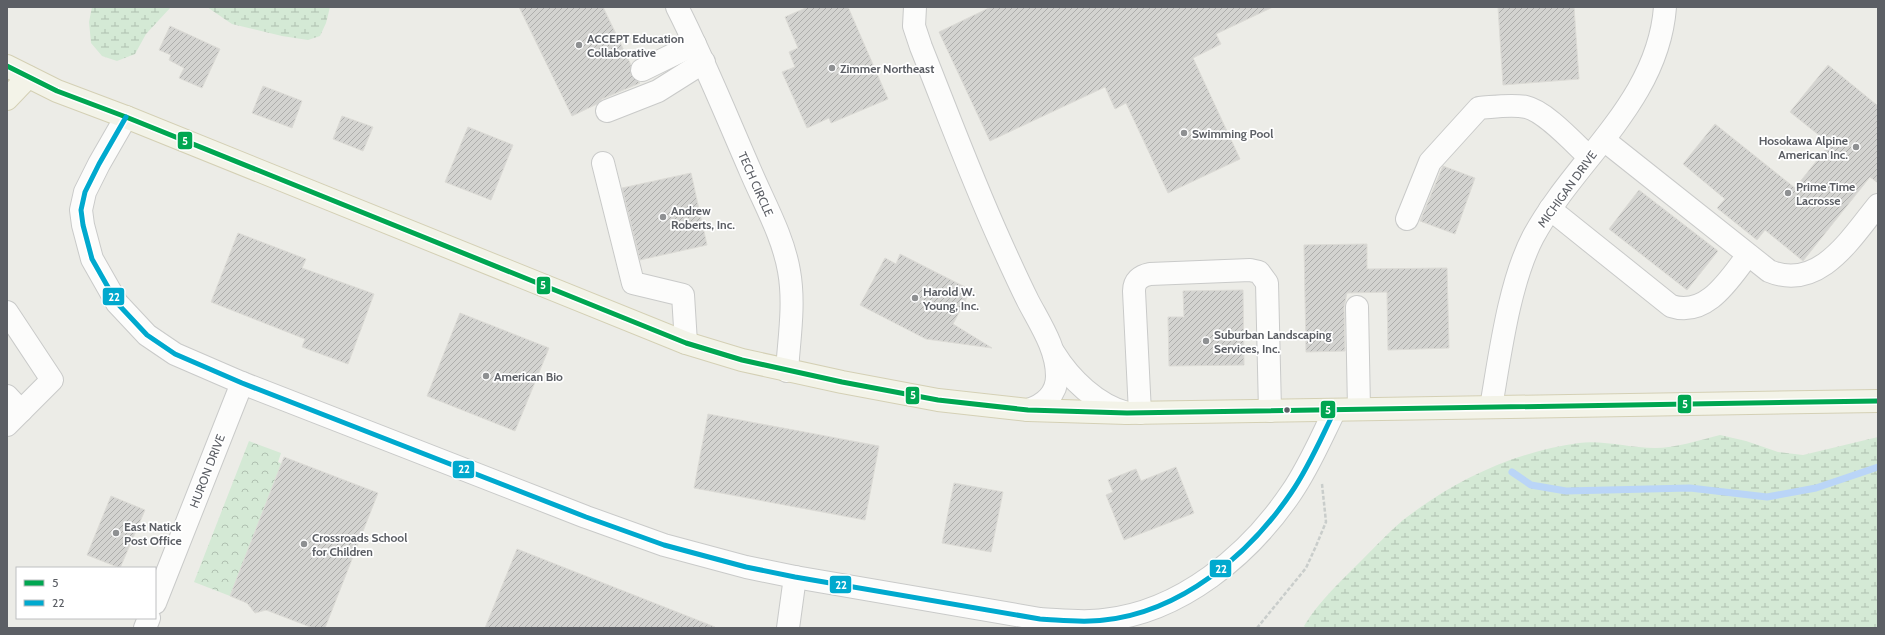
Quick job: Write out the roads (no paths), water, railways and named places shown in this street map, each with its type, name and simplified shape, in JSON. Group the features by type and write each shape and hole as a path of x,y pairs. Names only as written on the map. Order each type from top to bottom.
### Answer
{"main road":[{"path":"7,66 57,91 126,117 686,343 787,371 938,400 1028,410 1133,413 1878,401"},
{"path":"7,99 28,77"}],"street":[{"name":"TECH CIRCLE","path":"677,7 773,220 789,271 792,310 787,371"},
{"path":"915,7 914,26 921,48 1002,247 1053,351 1080,384 1104,403 1133,413 1134,291 1138,280 1150,274 1250,270 1259,272 1266,283 1270,411"},
{"name":"MICHIGAN DRIVE","path":"1491,407 1509,313 1518,276 1532,239 1550,209 1630,105 1656,51 1664,19 1665,7"},
{"path":"642,70 699,53"},
{"path":"607,111 658,91 699,53"},
{"path":"1407,219 1430,162 1479,108 1516,106 1531,108 1544,116 1589,157"},
{"path":"126,117 98,164 85,192 81,210 83,225 92,259 117,303 147,335 175,354 242,384 651,540 704,557 795,576 1040,619 1072,621 1103,620 1130,615 1156,606 1200,584 1221,569 1249,543 1277,513 1292,492 1316,450 1335,410"},
{"path":"1604,140 1748,255 1769,271 1778,275 1788,277 1807,273 1826,264 1833,258 1878,206"},
{"path":"603,163 633,283 683,295 686,343"},
{"path":"1550,209 1671,306 1677,308 1698,306 1715,296 1748,255"},
{"path":"1357,307 1359,409"},
{"path":"7,312 52,380 12,411"},
{"path":"1028,410 1036,408 1049,398 1057,384 1058,376 1053,351"},
{"name":"HURON DRIVE","path":"156,601 242,384"},
{"path":"788,628 795,576"},
{"path":"1147,628 1156,606"}],"waterway":[{"path":"1512,472 1531,485 1566,491 1690,488 1767,497 1816,488 1878,467"}],"place":[{"name":"ACCEPT Education Collaborative","path":"579,45"},
{"name":"Zimmer Northeast","path":"832,68"},
{"name":"Swimming Pool","path":"1184,133"},
{"name":"Hosokawa Alpine American Inc.","path":"1856,147"},
{"name":"Prime Time Lacrosse","path":"1788,193"},
{"name":"Andrew Roberts, Inc.","path":"663,217"},
{"name":"Harold W. Young, Inc.","path":"915,298"},
{"name":"Suburban Landscaping Services, Inc.","path":"1206,341"},
{"name":"American Bio","path":"486,376"},
{"name":"East Natick Post Office","path":"116,533"},
{"name":"Crossroads School for Children","path":"304,544"}]}
